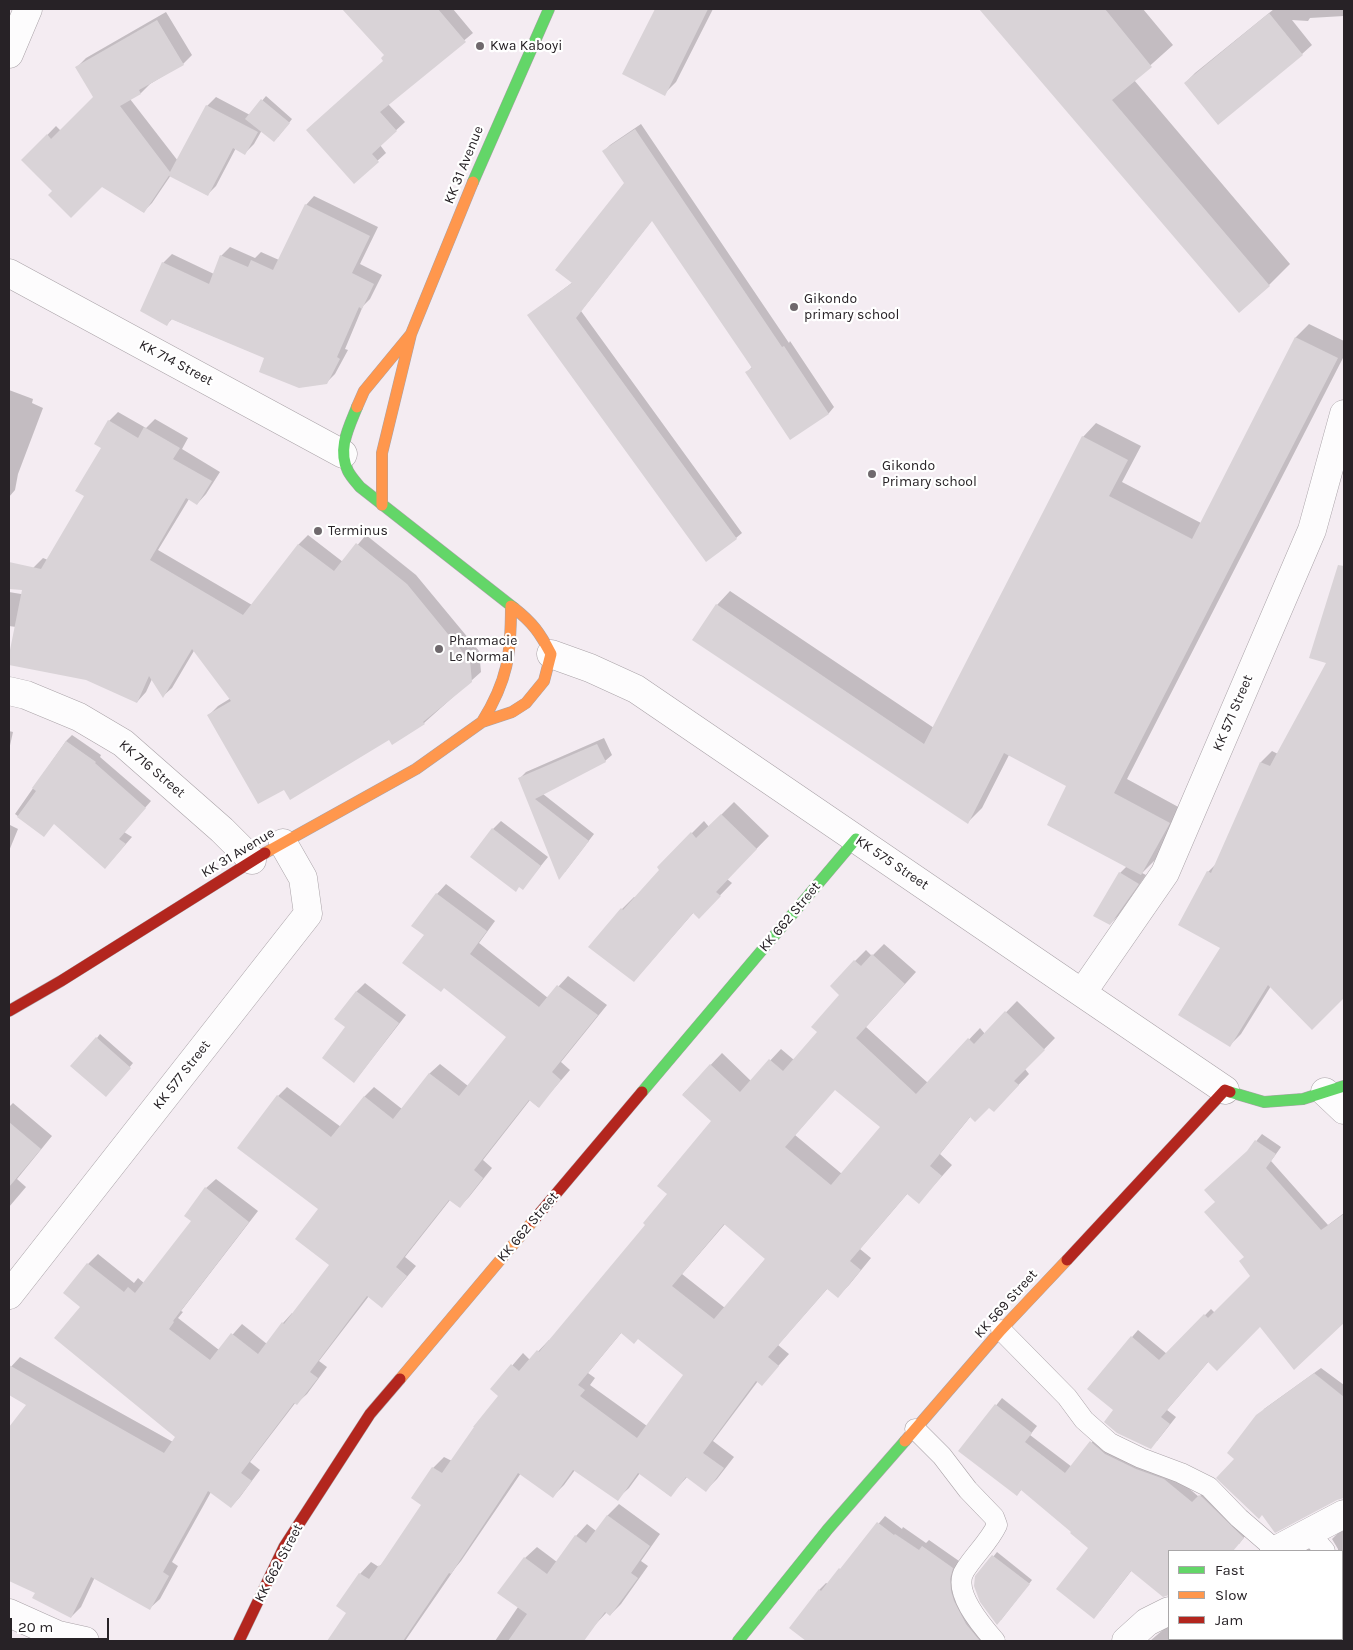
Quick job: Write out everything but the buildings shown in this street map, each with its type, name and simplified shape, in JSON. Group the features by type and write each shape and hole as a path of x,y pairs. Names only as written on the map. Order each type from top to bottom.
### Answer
{"street":[{"path":"9,54 28,9"},
{"name":"KK 31 Avenue","path":"382,505 382,453 411,334 491,138 550,9"},
{"name":"KK 714 Street","path":"9,273 343,454"},
{"name":"KK 31 Avenue","path":"343,454 346,432 364,391 411,334"},
{"name":"KK 571 Street","path":"1082,993 1165,874 1312,530 1344,414"},
{"path":"343,454 348,470 360,487 530,621 551,654"},
{"name":"KK 31 Avenue","path":"482,722 493,703 506,671 510,644 511,606"},
{"name":"KK 31 Avenue","path":"9,1011 69,976 252,860 416,769 482,722 512,712 526,703 544,681 551,654"},
{"name":"KK 575 Street","path":"551,654 636,688 1225,1090"},
{"name":"KK 716 Street","path":"9,691 26,694 79,717 123,742 215,824 252,860"},
{"name":"KK 662 Street","path":"240,1641 284,1547 370,1414 856,839"},
{"name":"KK 577 Street","path":"9,1295 308,914 303,878 283,843"},
{"path":"1225,1090 1264,1102 1338,1096"},
{"name":"KK 569 Street","path":"738,1641 828,1530 1001,1330 1225,1090"},
{"path":"1280,1550 1317,1542 1344,1514"},
{"path":"1126,1641 1147,1622 1168,1612"},
{"path":"9,1613 58,1635 85,1641"}],"lane":[{"path":"1001,1330 1067,1397 1084,1420 1110,1443 1141,1458 1182,1473 1209,1487 1274,1550"},
{"path":"915,1429 942,1456 968,1490 994,1517 997,1525 992,1536 964,1572 962,1587 973,1614 995,1641"}],"traffic: fast":[{"path":"473,182 549,9"},
{"path":"357,407 345,438 344,446 345,463 352,477 360,487 514,608"},
{"path":"642,1092 856,839"},
{"path":"1230,1092 1264,1102 1303,1099 1344,1086"},
{"path":"738,1641 828,1529 905,1441"}],"traffic: slow":[{"path":"382,505 382,453 411,334 473,182"},
{"path":"357,407 364,391 411,334"},
{"path":"482,722 498,693 503,679 509,653 511,606"},
{"path":"265,853 416,769 482,722 512,712 526,703 544,681 551,654 536,629 514,608"},
{"path":"400,1379 533,1221"},
{"path":"905,1441 1001,1330 1067,1260"}],"traffic: jam":[{"path":"9,1011 61,981 265,853"},
{"path":"1067,1260 1225,1090 1230,1092"},
{"path":"533,1221 642,1092"},
{"path":"239,1641 284,1547 370,1414 400,1379"}],"place":[{"name":"Kwa Kaboyi","path":"480,46"},
{"name":"Gikondo primary school","path":"794,307"},
{"name":"Gikondo Primary school","path":"872,474"},
{"name":"Terminus","path":"318,531"},
{"name":"Pharmacie Le Normal","path":"439,649"}]}
